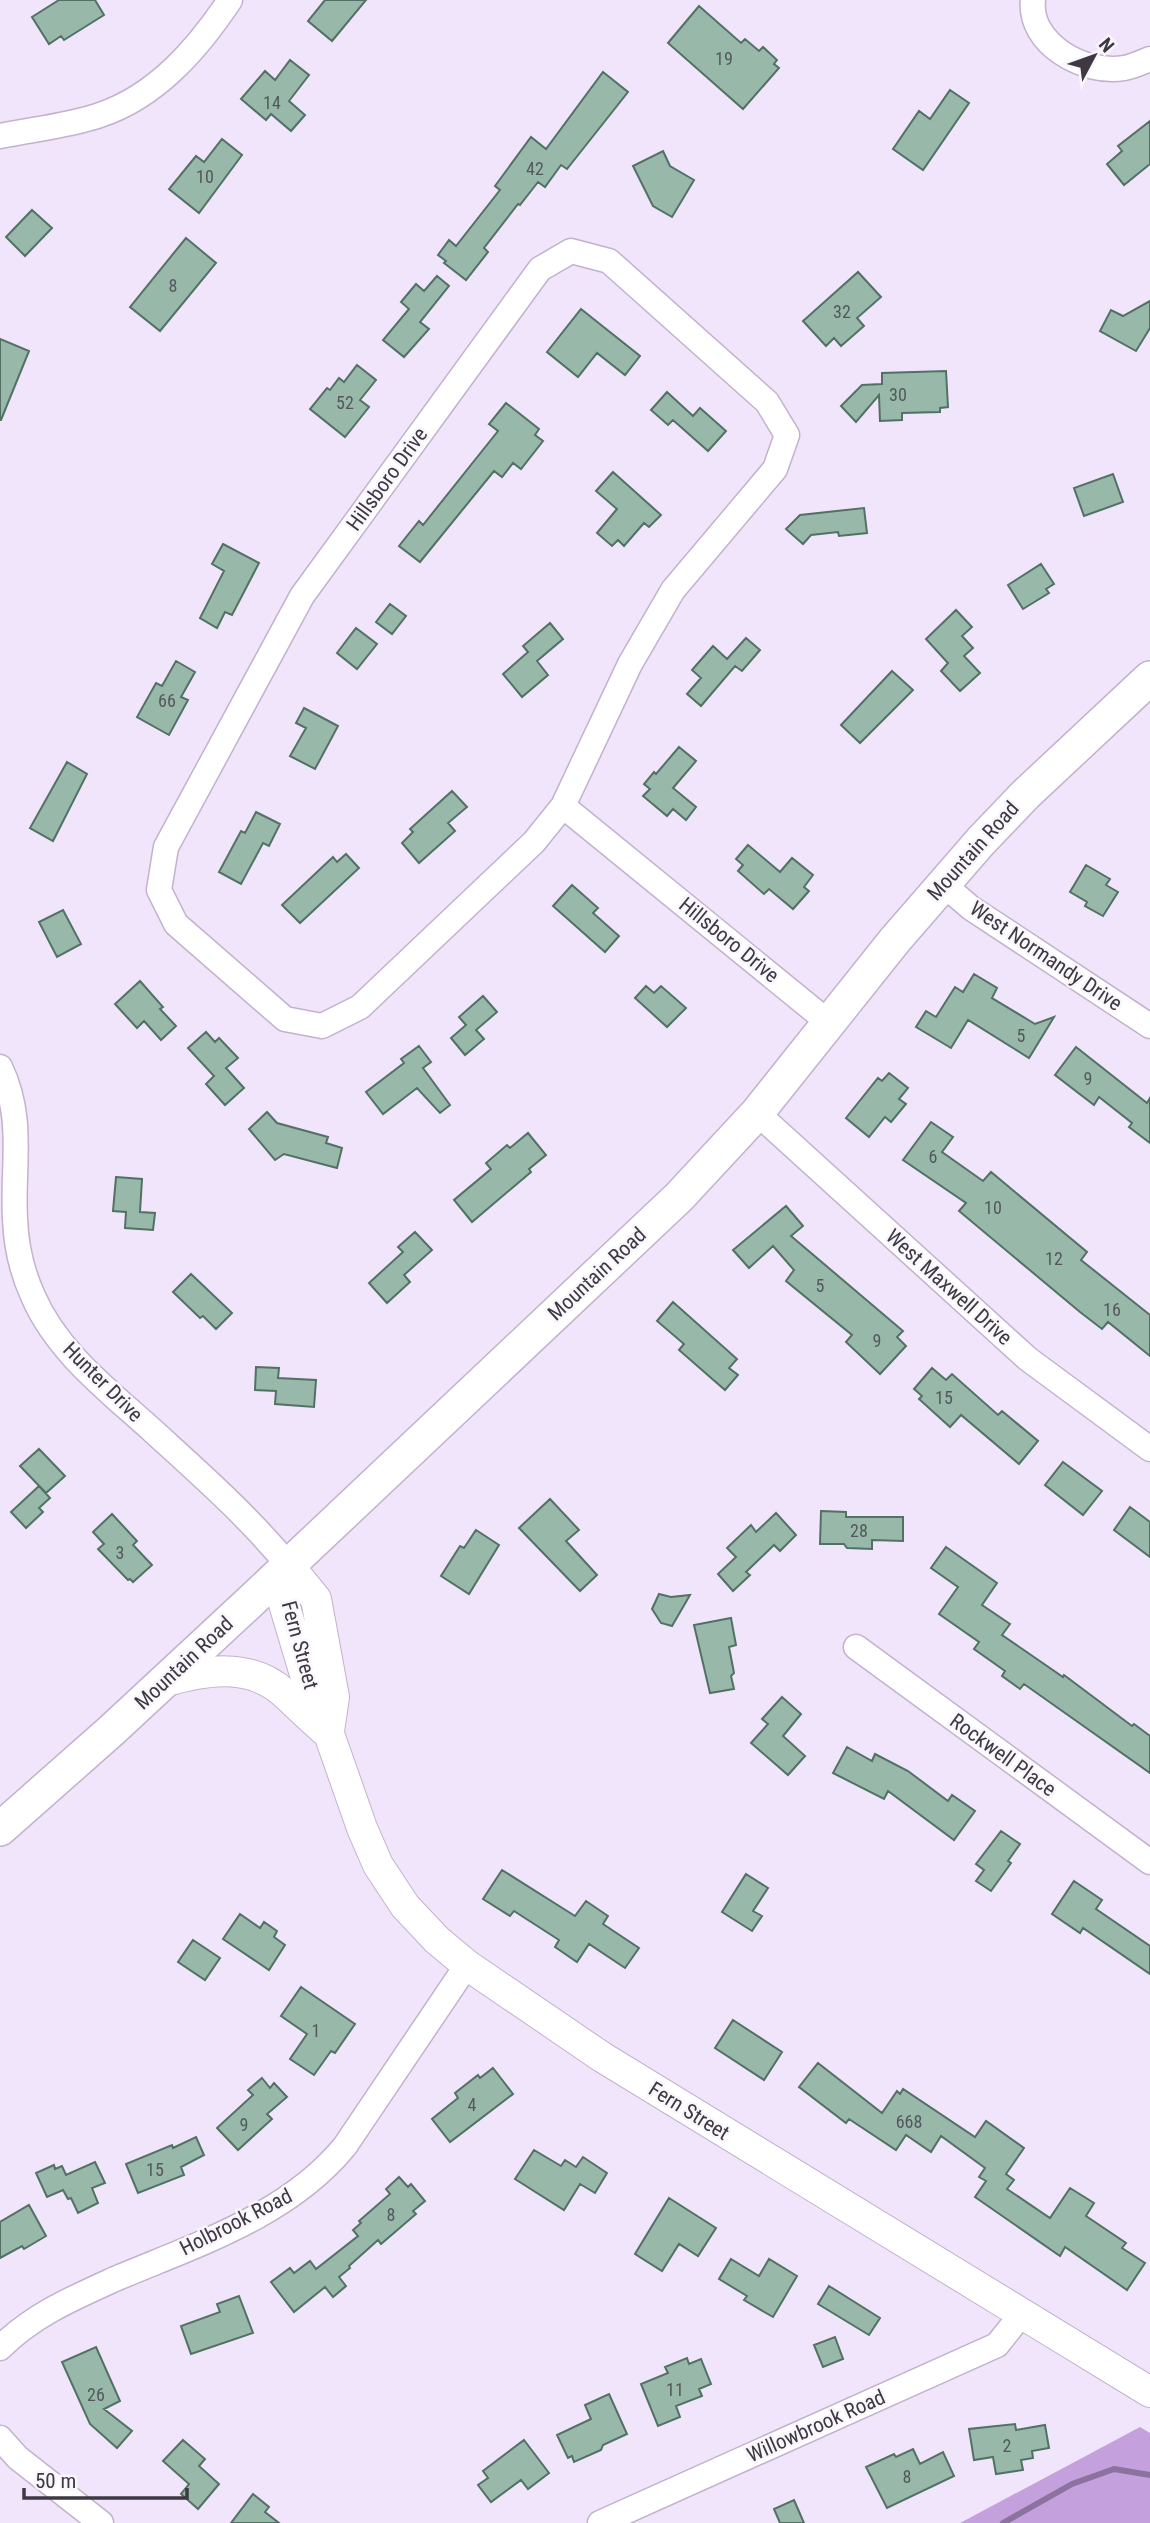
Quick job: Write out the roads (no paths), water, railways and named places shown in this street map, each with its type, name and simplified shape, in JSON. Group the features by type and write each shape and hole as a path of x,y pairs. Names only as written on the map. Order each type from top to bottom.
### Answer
{"main road":[{"name":"Mountain Road","path":"0,1829 34,1802 289,1566 679,1197 757,1113 828,1022 943,884 1026,794 1150,678"}],"street":[{"path":"0,136 98,116 118,108 161,82 209,32 230,0"},
{"path":"1033,0 1038,27 1055,49 1065,55 1090,67 1123,69 1150,59"},
{"name":"Hillsboro Drive","path":"570,251 609,261 767,401 787,435 775,469 673,590 630,664 564,806 534,842 360,1007 322,1027 285,1019 177,923 159,890 166,847 302,596 540,269 570,251"},
{"name":"Hillsboro Drive","path":"564,806 828,1022"},
{"name":"West Normandy Drive","path":"943,884 971,908 1150,1026"},
{"name":"Hunter Drive","path":"0,1067 14,1108 17,1245 24,1273 42,1314 65,1348 236,1508 289,1566"},
{"name":"West Maxwell Drive","path":"757,1113 1028,1359 1150,1449"},
{"name":"Fern Street","path":"289,1566 316,1599 334,1696 329,1734 362,1828 378,1865 405,1906 437,1940 467,1965 602,2057 1021,2315 1147,2382"},
{"name":"Rockwell Place","path":"856,1647 1150,1862"},
{"path":"164,1682 220,1671 254,1674 284,1693 329,1734"},
{"name":"Holbrook Road","path":"0,2348 18,2330 69,2299 257,2217 309,2184 330,2165 345,2146 467,1965"},
{"name":"Willowbrook Road","path":"600,2523 997,2345 1021,2315"},
{"path":"0,2438 18,2459 102,2523"}],"waterway":[{"path":"1003,2523 1072,2484 1114,2469 1150,2475"}]}
